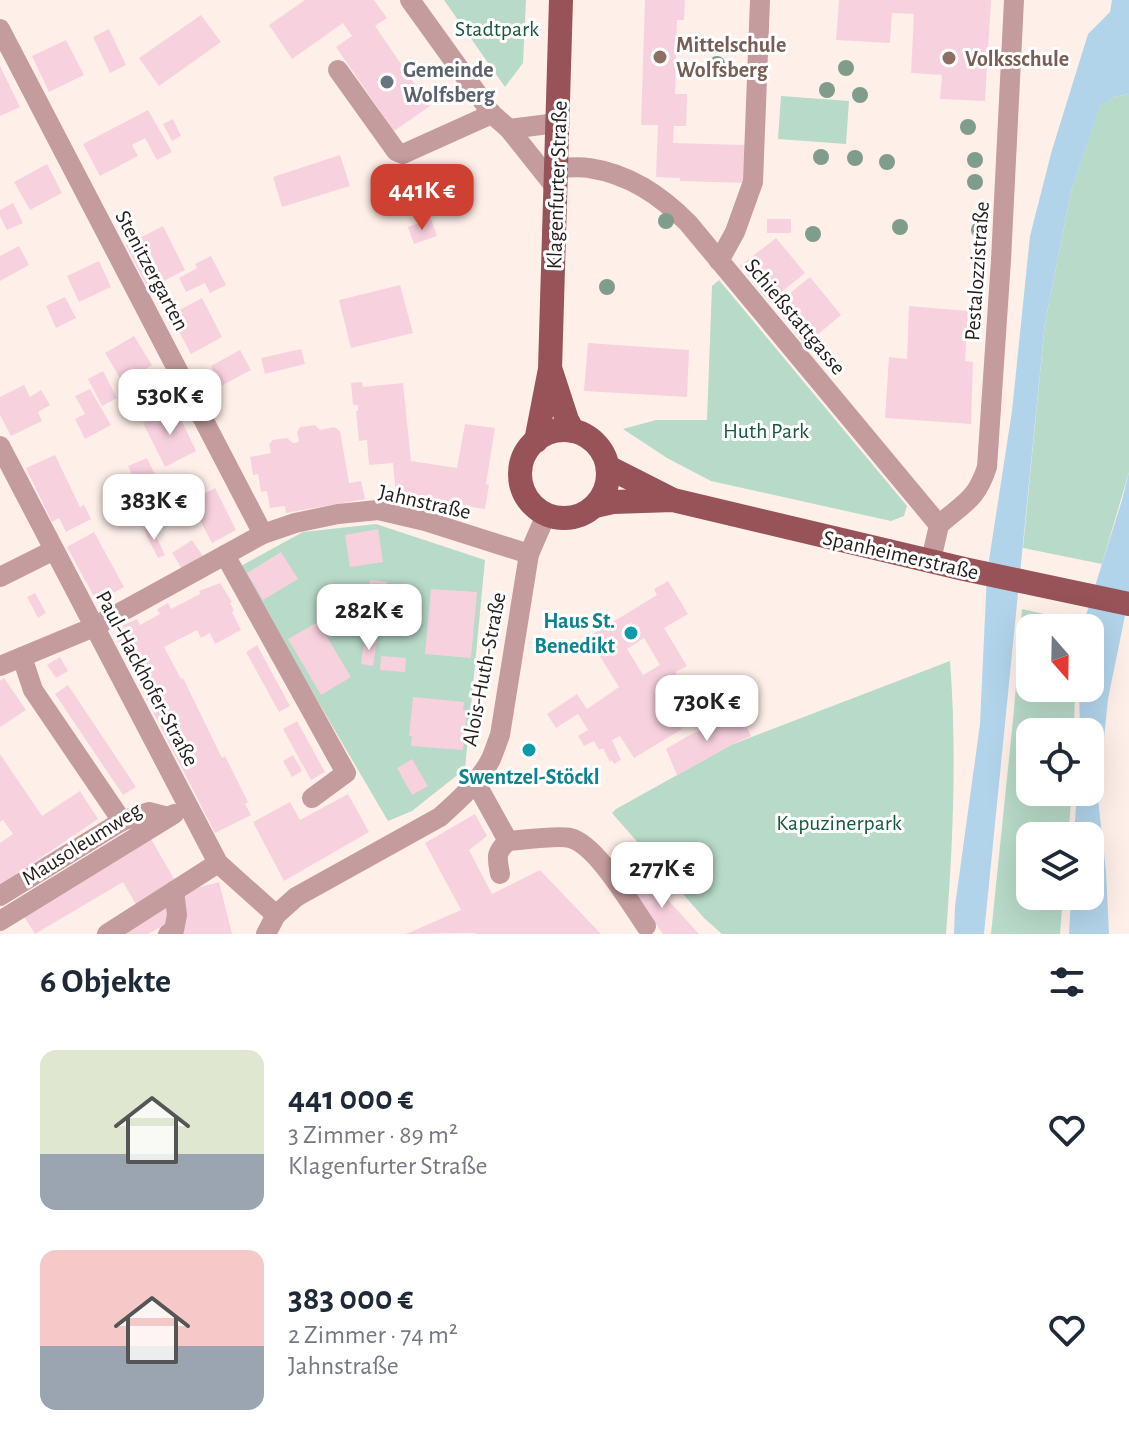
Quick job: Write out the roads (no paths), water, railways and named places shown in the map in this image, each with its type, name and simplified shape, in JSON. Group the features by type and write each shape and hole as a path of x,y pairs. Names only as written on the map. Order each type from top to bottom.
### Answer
{"main road":[{"name":"Klagenfurter Straße","path":"536,441 550,369 561,0"},
{"name":"Klagenfurter Straße","path":"550,369 573,431"},
{"path":"560,430 573,431 586,436 603,454 608,467 606,488 595,506 585,513 572,518 546,515 524,495 520,466 526,452 536,441 560,430"},
{"name":"Spanheimerstraße","path":"608,467 673,500 964,569 1129,604"},
{"name":"Spanheimerstraße","path":"595,506 613,502 673,500"}],"street":[{"path":"410,0 492,114 556,178"},
{"path":"719,261 735,232 753,182 760,0"},
{"name":"Pestalozzistraße","path":"939,525 971,499 982,484 987,467 1014,0"},
{"name":"Stenitzergarten","path":"0,29 263,534"},
{"path":"338,70 396,151 403,154 492,114"},
{"path":"509,129 557,123"},
{"name":"Schießstattgasse","path":"556,178 587,168 621,176 648,189 667,203 688,223 939,525"},
{"name":"Paul-Hackhofer-Straße","path":"0,446 218,863 276,915"},
{"name":"Jahnstraße","path":"0,666 94,627 263,534 295,523 378,510 425,521 529,554"},
{"name":"Alois-Huth-Straße","path":"276,915 296,897 440,817 460,800 491,759 500,735 529,554 546,515"},
{"path":"931,560 939,525"},
{"path":"0,577 54,550"},
{"path":"225,555 346,773 312,798"},
{"path":"22,657 33,690 122,821"},
{"path":"474,784 508,841"},
{"name":"Mausoleumweg","path":"0,921 188,806"},
{"path":"0,896 122,821 149,812 168,817"},
{"path":"500,874 497,858 508,841 568,837 596,856 646,926"},
{"path":"107,934 218,863"},
{"path":"172,933 177,915 174,891"},
{"path":"266,934 276,915"}],"water":[{"path":"1112,0 1129,0 1129,94 1113,97 1100,106 1071,192 1045,323 984,934 954,934 955,906 980,724 987,573 1012,411 1030,236 1052,150 1088,34 1110,12"},
{"path":"1129,472 1129,596 1108,699 1104,739 1104,718 1080,718 1079,702 1104,702 1104,614 1086,614"},
{"path":"1076,806 1099,806 1101,822 1075,822"},
{"path":"1104,853 1109,934 1069,934 1070,910 1104,910"}],"place":[{"name":"Mittelschule Wolfsberg","path":"660,57"},
{"name":"Volksschule","path":"949,58"},
{"name":"Gemeinde Wolfsberg","path":"387,82"},
{"name":"Haus St. Benedikt","path":"631,633"},
{"name":"Swentzel-Stöckl","path":"529,750"}],"park label":[{"name":"Stadtpark","path":"497,28"},
{"name":"Huth Park","path":"766,430"},
{"name":"Kapuzinerpark","path":"839,822"}]}
